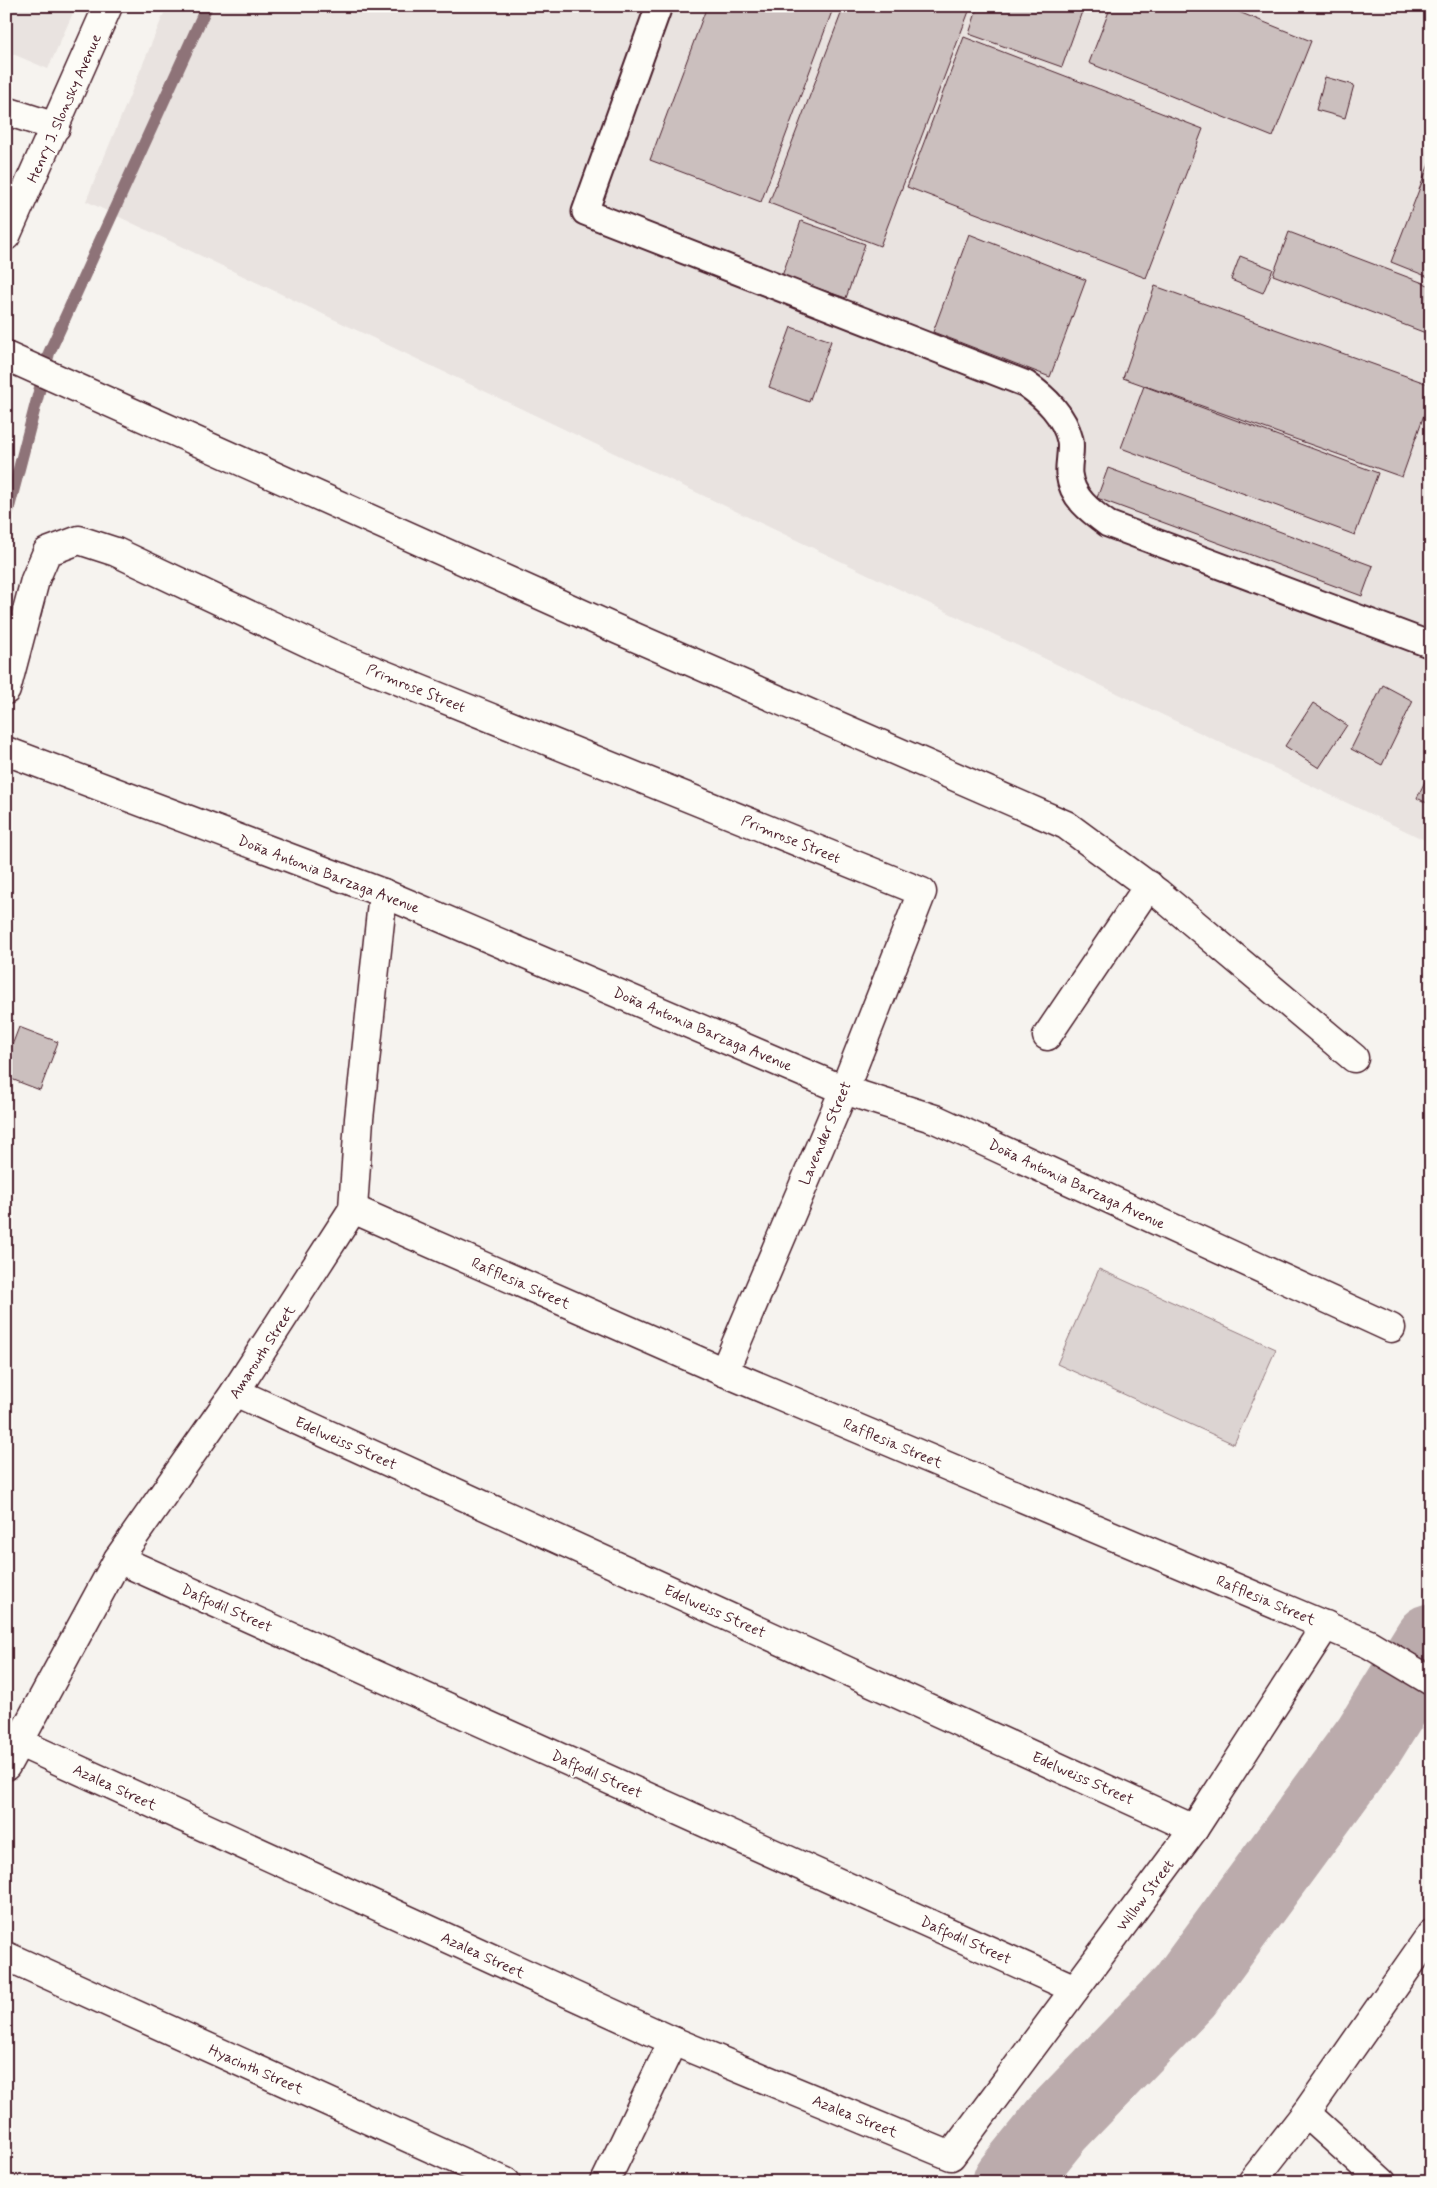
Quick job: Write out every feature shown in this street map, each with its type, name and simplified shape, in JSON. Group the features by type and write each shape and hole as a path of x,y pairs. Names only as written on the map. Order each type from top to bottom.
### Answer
{"street":[{"name":"Henry J. Slonsky Avenue","path":"6,236 13,205 56,127 108,6"},
{"path":"6,111 56,127"},
{"path":"6,356 607,626 1060,822 1090,841 1149,885 1354,1058"},
{"name":"Primrose Street","path":"6,690 35,580 47,552 79,540 116,552 328,652 922,892"},
{"name":"Doña Antonia Barzaga Avenue","path":"6,751 383,893 844,1090 935,1119 1391,1328"},
{"path":"1047,1036 1149,885"},
{"name":"Lavender Street","path":"724,1372 844,1090 922,892"},
{"name":"Amarouth Street","path":"13,1754 118,1559 235,1392 353,1209 358,1119 383,893"},
{"name":"Rafflesia Street","path":"353,1209 724,1372 1326,1625 1369,1644 1431,1681"},
{"name":"Edelweiss Street","path":"235,1392 1194,1829"},
{"name":"Daffodil Street","path":"118,1559 1075,1989"},
{"name":"Willow Street","path":"951,2156 1194,1829 1326,1625"},
{"name":"Azalea Street","path":"13,1754 673,2041 951,2156"},
{"path":"1261,2178 1428,1943"},
{"name":"Hyacinth Street","path":"6,1956 506,2182"},
{"path":"605,2182 673,2041"},
{"path":"1306,2113 1382,2182"}],"lane":[{"path":"658,6 585,212 1026,384 1043,395 1058,413 1066,427 1070,441 1069,474 1074,490 1084,505 1108,524 1431,645"}],"shaded area":[{"path":"6,6 76,6 48,69 6,51"},
{"path":"167,6 1431,6 1431,843 86,201"},
{"path":"1099,1269 1276,1349 1234,1444 1057,1364"}],"building":[{"path":"707,6 834,6 761,202 650,160"},
{"path":"844,6 971,6 880,246 769,203"},
{"path":"978,6 1084,6 1062,67 969,34"},
{"path":"1111,6 1224,6 1311,41 1273,137 1089,63"},
{"path":"964,37 1203,129 1146,278 907,187"},
{"path":"1325,77 1354,85 1345,118 1316,110"},
{"path":"1431,159 1431,278 1391,262"},
{"path":"801,221 865,244 846,298 782,276"},
{"path":"1289,232 1431,286 1431,335 1273,275"},
{"path":"969,234 1086,280 1050,377 933,332"},
{"path":"1240,256 1273,269 1263,293 1231,280"},
{"path":"1155,286 1431,385 1431,395 1402,477 1123,378"},
{"path":"791,327 831,341 809,402 769,387"},
{"path":"1144,386 1378,473 1355,535 1121,448"},
{"path":"1108,468 1373,566 1362,596 1097,498"},
{"path":"1383,685 1413,701 1382,765 1351,749"},
{"path":"1313,703 1347,725 1319,768 1285,746"},
{"path":"1431,769 1431,805 1417,798"},
{"path":"19,1027 58,1042 40,1090 6,1077 6,1061"}],"waterway":[{"path":"6,519 49,353 207,6"},
{"path":"1010,2182 1057,2124 1185,1991 1370,1739 1431,1641"}]}
